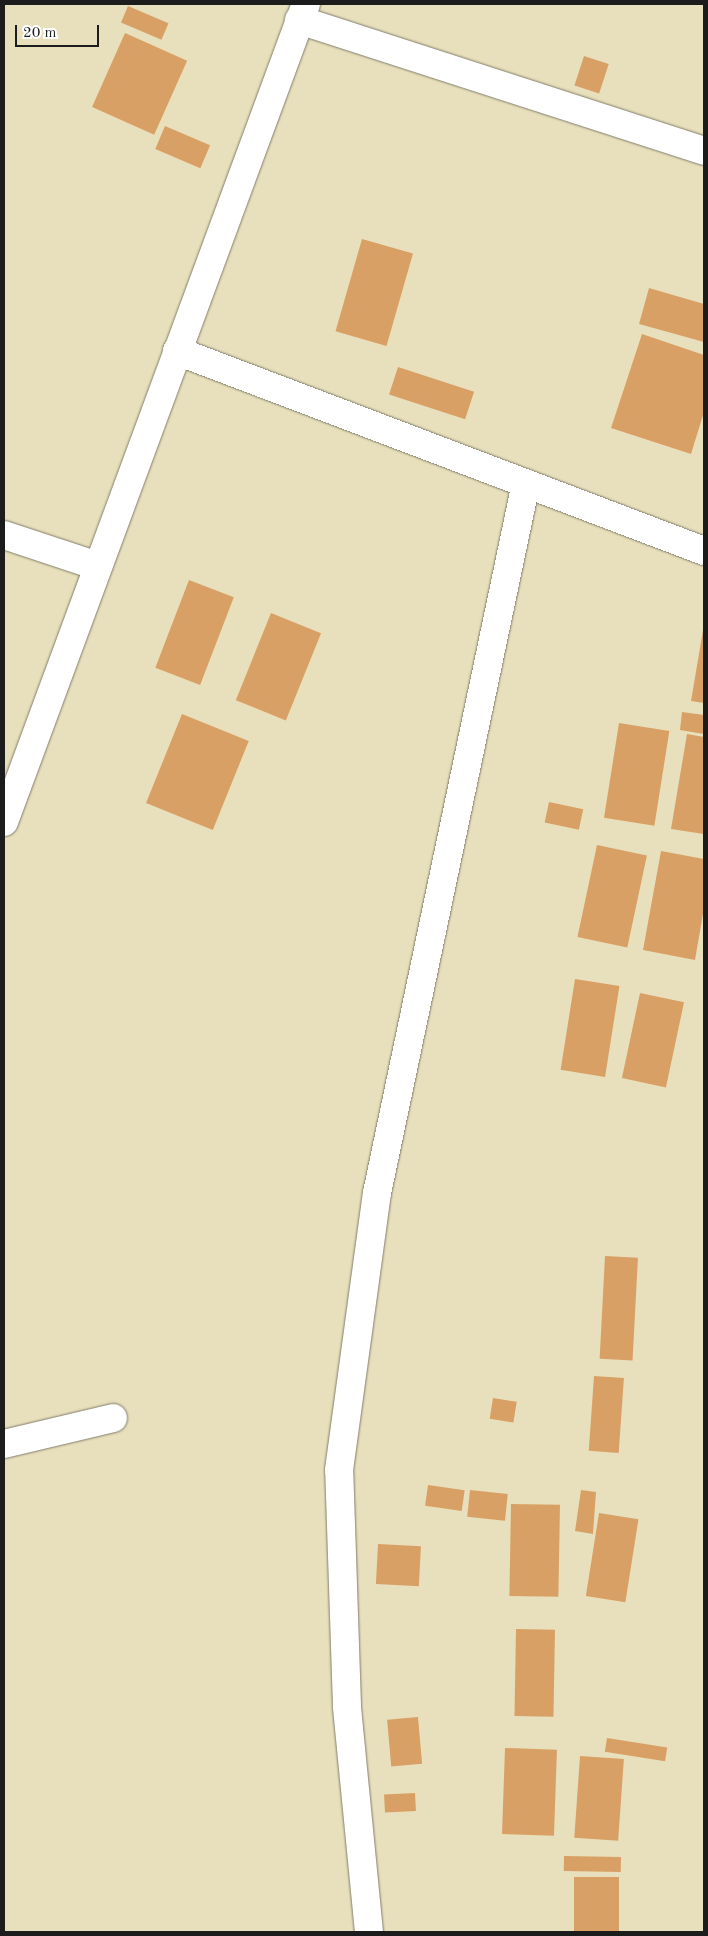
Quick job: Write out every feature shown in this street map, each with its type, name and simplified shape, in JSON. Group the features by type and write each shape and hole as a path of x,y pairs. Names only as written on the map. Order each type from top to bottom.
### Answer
{"street":[{"path":"4,822 303,12 704,152"},
{"path":"177,351 526,483 702,543"},
{"path":"368,1932 347,1706 339,1470 377,1193 526,483"},
{"path":"4,535 98,566"},
{"path":"4,1444 113,1418"}],"building":[{"path":"128,6 169,23 161,40 121,23"},
{"path":"125,33 187,61 154,135 92,107"},
{"path":"584,56 609,64 599,94 574,85"},
{"path":"165,126 210,145 200,168 155,149"},
{"path":"362,239 413,254 386,346 336,331"},
{"path":"649,288 704,304 704,342 639,324"},
{"path":"642,334 704,355 704,412 691,454 611,428"},
{"path":"398,367 474,392 465,419 389,395"},
{"path":"189,580 234,597 200,685 155,668"},
{"path":"271,613 321,633 286,720 236,700"},
{"path":"704,630 704,703 691,701"},
{"path":"682,712 704,715 704,734 680,730"},
{"path":"182,714 249,741 213,830 146,803"},
{"path":"619,723 669,731 654,826 604,818"},
{"path":"687,734 704,737 704,834 671,829"},
{"path":"549,802 583,809 579,830 545,823"},
{"path":"597,845 647,856 627,948 577,937"},
{"path":"661,851 704,859 704,908 695,960 643,950"},
{"path":"575,979 619,986 605,1077 561,1070"},
{"path":"640,993 684,1002 666,1087 622,1078"},
{"path":"605,1256 638,1258 633,1361 600,1359"},
{"path":"594,1376 624,1378 619,1453 589,1451"},
{"path":"493,1398 517,1402 513,1422 490,1419"},
{"path":"428,1485 465,1490 462,1511 425,1506"},
{"path":"470,1490 508,1494 505,1521 467,1517"},
{"path":"581,1490 596,1492 593,1534 575,1531"},
{"path":"511,1504 560,1505 558,1597 509,1596"},
{"path":"599,1513 639,1519 625,1602 586,1596"},
{"path":"378,1544 421,1546 419,1586 376,1584"},
{"path":"516,1629 555,1630 553,1717 514,1716"},
{"path":"418,1717 422,1764 391,1767 387,1720"},
{"path":"607,1738 667,1748 665,1761 605,1752"},
{"path":"505,1748 557,1750 554,1836 502,1834"},
{"path":"580,1756 624,1759 618,1841 574,1838"},
{"path":"415,1793 416,1811 385,1813 384,1795"},
{"path":"564,1856 621,1857 621,1872 564,1871"},
{"path":"574,1877 619,1877 619,1932 574,1932"}]}
